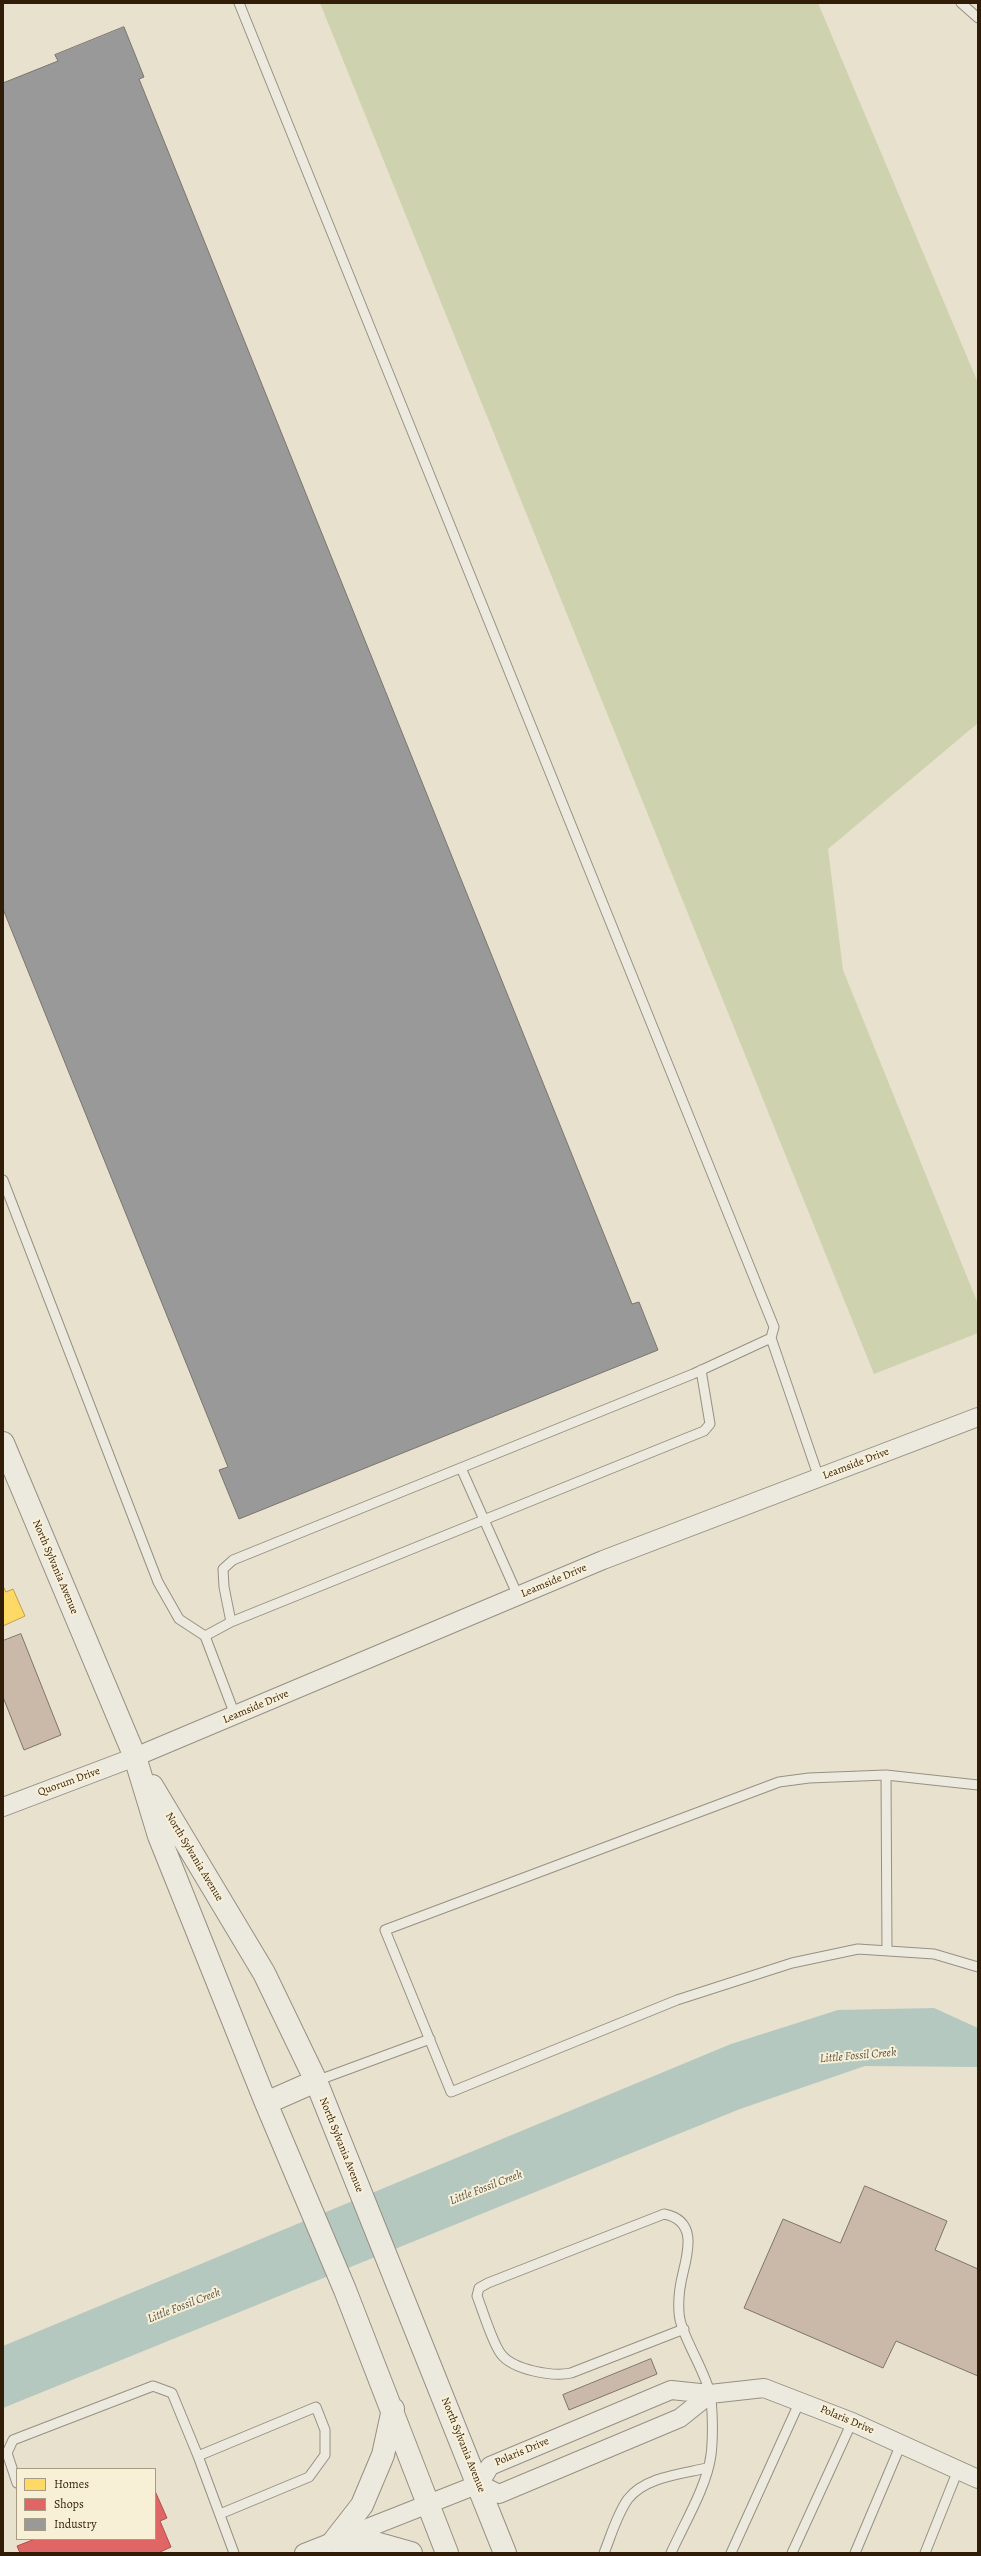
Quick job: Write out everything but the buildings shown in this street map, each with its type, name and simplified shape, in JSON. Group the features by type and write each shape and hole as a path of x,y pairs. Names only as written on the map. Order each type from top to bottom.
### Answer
{"street":[{"name":"Leamside Drive","path":"135,1757 603,1560 978,1416"},
{"name":"North Sylvania Avenue","path":"3,1443 135,1757 159,1836 266,2103 393,2408 447,2553"},
{"name":"North Sylvania Avenue","path":"135,1757 264,1973 316,2080 345,2157 479,2484 505,2553"},
{"name":"Quorum Drive","path":"3,1807 135,1757"},
{"path":"266,2103 316,2080"},
{"name":"Polaris Drive","path":"479,2484 490,2466 670,2390 710,2394 764,2388 852,2422 978,2479"},
{"path":"304,2553 479,2484 499,2494 680,2418 710,2394"},
{"path":"334,2541 362,2505 383,2455 393,2408"},
{"path":"334,2541 372,2542 411,2553"}],"lane":[{"path":"239,3 774,1326 771,1338 819,1478"},
{"path":"961,3 978,18"},
{"path":"3,1180 158,1582 179,1619 205,1636 235,1715"},
{"path":"231,1622 224,1587 223,1569 233,1560 701,1370 771,1338"},
{"path":"205,1636 231,1622 485,1521 704,1431 710,1424 710,1412 701,1370"},
{"path":"461,1468 518,1596"},
{"path":"978,1785 886,1775 808,1778 779,1782 385,1930 451,2092 696,1993 792,1962 858,1949 934,1954 978,1967"},
{"path":"886,1775 887,1951"},
{"path":"316,2080 430,2039"},
{"path":"671,2553 707,2468 711,2455 710,2394 684,2329 678,2314 679,2294 689,2242 682,2222 674,2216 664,2214 488,2283 479,2288 477,2296 501,2354 527,2368 551,2375 571,2373 684,2329"},
{"path":"16,2480 7,2453 13,2440 152,2386 172,2393 198,2456 234,2553"},
{"path":"731,2553 800,2401"},
{"path":"198,2456 316,2407 325,2430 325,2455 309,2477 220,2514"},
{"path":"792,2553 852,2422"},
{"path":"854,2553 901,2444"},
{"path":"604,2553 623,2507 639,2488 653,2482 707,2468"},
{"path":"925,2553 958,2470"}],"green space":[{"path":"320,3 818,3 978,383 978,723 828,849 843,970 978,1304 978,1333 874,1374"}],"water":[{"name":"Little Fossil Creek","path":"934,2008 978,2028 978,2067 865,2066 740,2109 3,2408 3,2346 731,2044 838,2010"}]}
